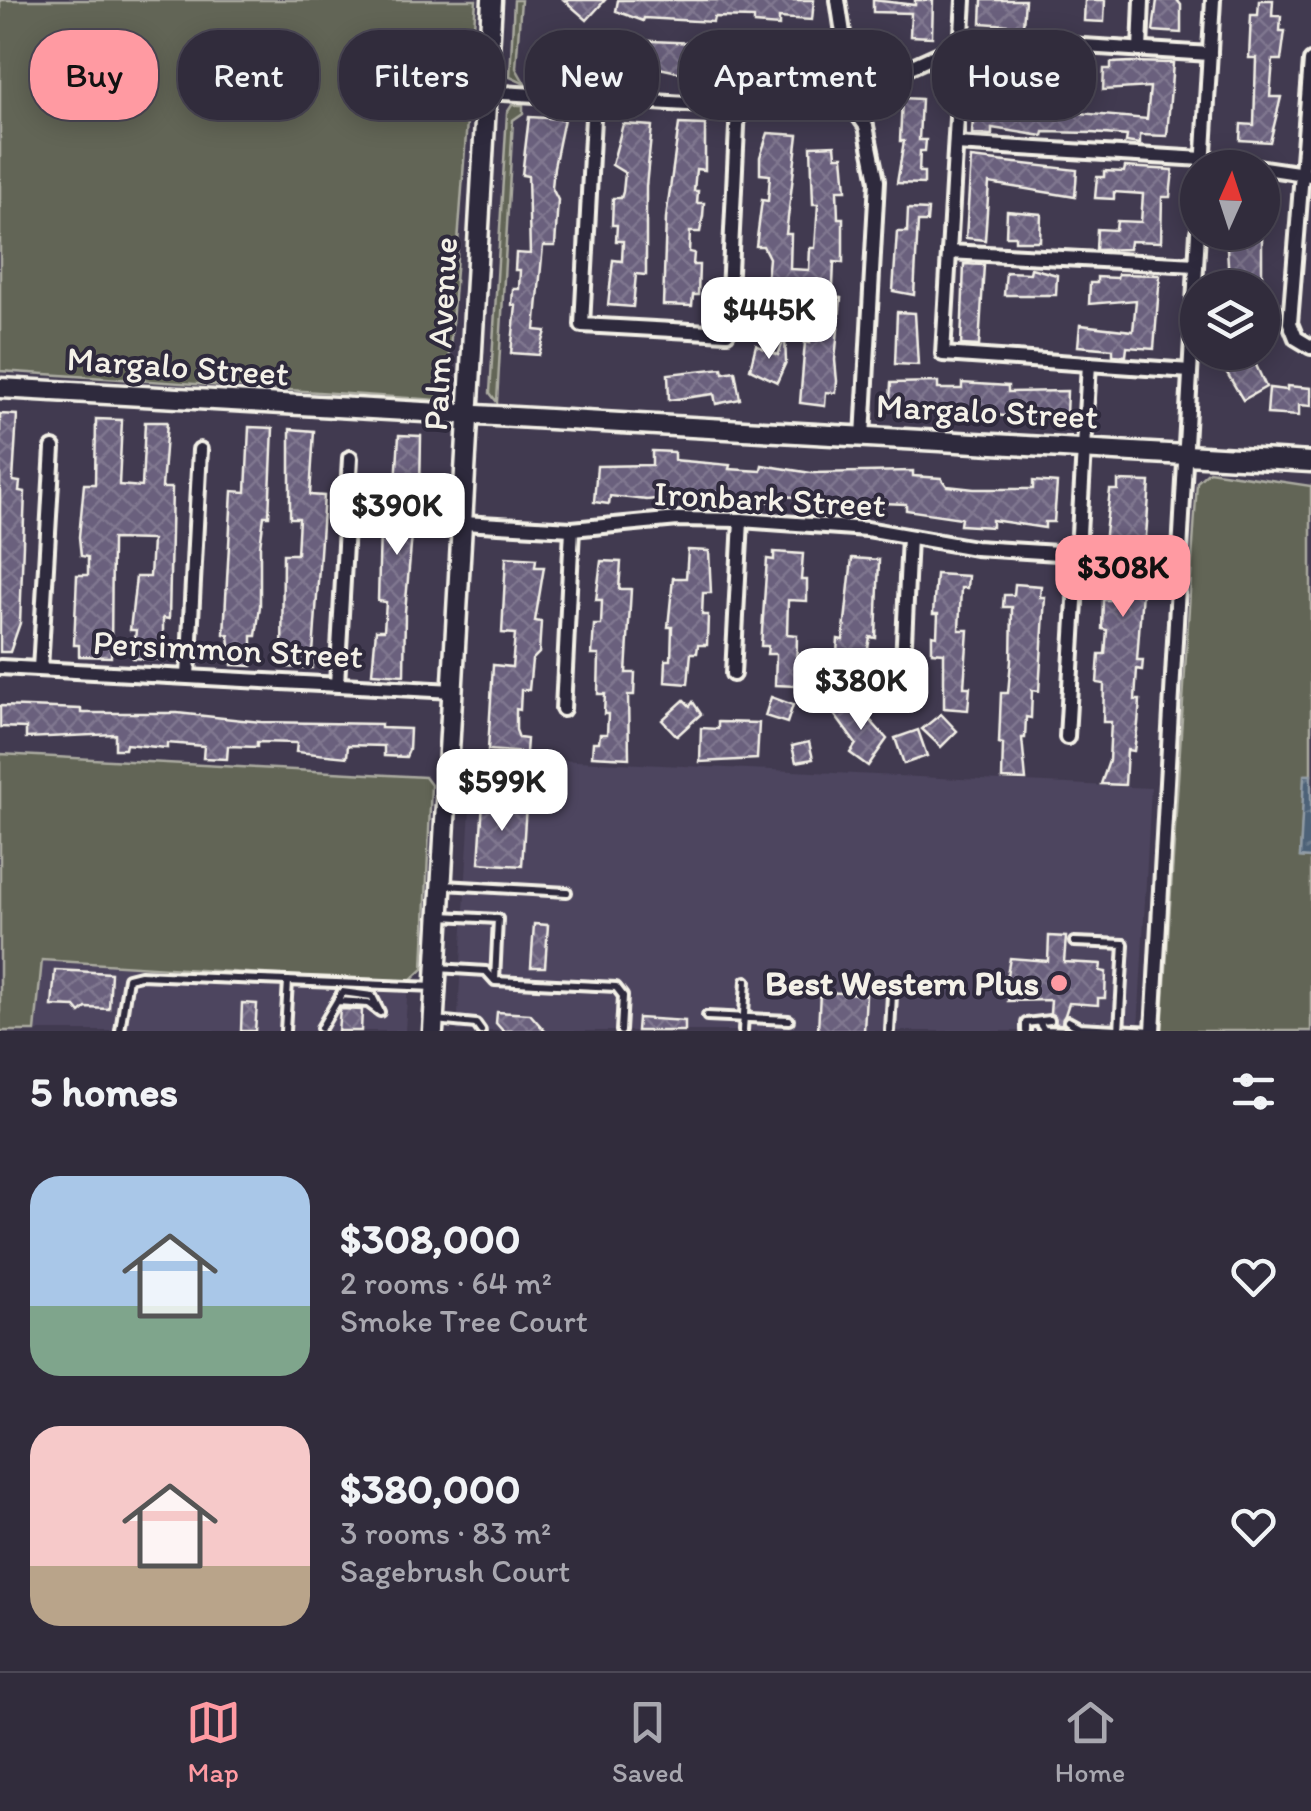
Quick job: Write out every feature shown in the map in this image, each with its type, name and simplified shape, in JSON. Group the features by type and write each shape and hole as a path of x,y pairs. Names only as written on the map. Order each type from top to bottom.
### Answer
{"street":[{"name":"Palm Avenue","path":"490,30 492,0"},
{"path":"838,0 842,30"},
{"path":"963,30 964,0"},
{"path":"1140,50 1142,0"},
{"path":"1204,150 1213,0"},
{"path":"1096,47 1210,54"},
{"path":"1311,61 1306,174 1290,323 1296,338 1311,347"},
{"name":"Palm Avenue","path":"434,1025 484,120"},
{"path":"593,120 582,324 727,332 737,120"},
{"path":"861,120 866,126"},
{"path":"863,437 877,196 867,120"},
{"path":"957,120 943,354 1190,371"},
{"path":"956,144 1180,161"},
{"path":"1280,171 1306,174"},
{"path":"1153,1031 1197,250"},
{"path":"949,252 1196,265"},
{"path":"1067,737 1074,554 1089,364"},
{"name":"Margalo Street","path":"0,388 1311,462"},
{"path":"40,670 52,448"},
{"path":"188,676 200,450"},
{"path":"337,684 350,458"},
{"name":"Ironbark Street","path":"463,523 572,529 678,519 820,524 975,548 1074,554"},
{"path":"732,674 741,520"},
{"path":"563,708 572,529"},
{"path":"902,684 910,537"},
{"name":"Persimmon Street","path":"0,668 453,692"}],"lane":[{"path":"442,885 568,892"},
{"path":"440,916 498,919 495,981"},
{"path":"1074,942 1124,944 1119,1030"},
{"path":"437,968 486,971 495,981 616,987 623,996 621,1031"},
{"path":"120,1031 128,978 436,988"},
{"path":"285,1031 288,981"},
{"path":"743,1031 746,981"},
{"path":"321,1028 336,1000 342,992 372,996 380,1012 368,1004 336,1000"},
{"path":"890,1031 892,995"},
{"path":"707,1016 789,1020"},
{"path":"1026,1031 1026,1024 1050,1020"},
{"path":"1068,1022 1076,1030"},
{"path":"434,1025 476,1024 482,1031"},
{"path":"1040,1024 1044,1030 1153,1031"}],"shaded area":[{"path":"473,756 1151,788 1138,1031 457,1031"},
{"path":"41,959 408,983 405,1031 35,1031"}],"green space":[{"path":"0,0 476,0 474,30 339,30 339,120 467,120 447,391 438,400 0,371"},
{"path":"514,0 521,0 516,68 525,84 510,77"},
{"path":"512,105 523,105 523,113 513,120 497,402 490,393 507,113"},
{"path":"1209,471 1311,486 1311,775 1305,775 1300,857 1311,858 1311,1031 1162,1031 1197,482"},
{"path":"0,754 425,777 431,785 423,969 408,983 42,960 35,1031 0,1031"}],"water":[{"path":"1304,775 1311,775 1311,858 1300,857"}],"building":[{"path":"564,0 605,0 587,20"},
{"path":"618,0 814,0 812,20 779,18 779,26 754,24 754,18 643,21 616,11"},
{"path":"873,0 915,5 915,0 933,0 932,37 912,36 911,13 873,12"},
{"path":"982,0 1025,0 1023,26 981,23"},
{"path":"1085,0 1105,0 1104,22 1084,21"},
{"path":"1157,0 1177,0 1181,5 1181,33 1153,31"},
{"path":"1259,0 1273,0 1272,16 1281,16 1280,31 1285,31 1281,60 1273,60 1270,97 1281,97 1270,142 1240,140 1241,124 1254,125 1256,58 1249,58 1251,15 1258,15"},
{"path":"659,41 679,42 679,72 659,68"},
{"path":"1111,63 1173,63 1167,136 1140,135 1140,144 1126,142 1127,136 1092,133 1044,132 1043,136 992,128 992,135 972,134 973,120 1096,120 1096,114 1147,119 1150,87 1103,90 1104,69 1111,69"},
{"path":"912,99 921,99 919,140 926,140 925,151 920,151 919,172 924,172 924,184 897,183 904,141 900,141 901,120 912,120"},
{"path":"529,120 564,120 552,188 558,200 555,246 543,246 535,330 546,331 539,355 511,353 516,306 512,305 513,289 519,289 520,270 515,270 516,253 530,254 528,176 522,175"},
{"path":"623,124 652,126 646,187 646,275 636,274 633,307 608,305 613,260 622,261 623,241 616,241 617,225 612,225 613,198 621,198 625,173 612,165"},
{"path":"679,124 705,125 705,170 696,169 694,191 698,191 697,203 704,203 703,216 700,232 690,232 689,252 694,253 693,265 699,265 698,295 693,295 692,306 663,305 666,218"},
{"path":"768,133 798,135 786,234 791,234 790,269 809,270 810,248 815,248 818,204 813,204 811,146 835,145 836,156 843,156 846,190 837,190 838,218 843,218 843,263 834,262 833,286 835,297 841,298 835,360 837,381 836,393 826,392 825,406 800,403 805,342 810,343 807,286 789,286 787,334 762,332 769,258 763,246 756,246 762,200 768,201 770,175 760,174 760,157"},
{"path":"971,158 1077,170 1075,197 989,183 985,240 966,238"},
{"path":"1125,167 1173,170 1170,197 1162,197 1161,242 1130,241 1129,249 1096,250 1097,229 1116,230 1117,221 1141,222 1143,194 1114,192 1114,199 1095,198 1097,177 1104,177 1104,171 1124,172"},
{"path":"908,209 928,210 927,222 918,222 914,295 893,291 897,232 907,232"},
{"path":"1007,211 1041,214 1040,241 1015,241 1015,236 1006,236"},
{"path":"1227,250 1262,250 1262,270 1228,270"},
{"path":"964,264 984,265 979,346 961,345"},
{"path":"1031,268 1057,275 1056,295 1004,295 1006,272 1030,273"},
{"path":"1118,274 1160,275 1154,349 1127,347 1126,356 1113,355 1113,349 1078,346 1080,325 1133,331 1136,300 1089,304 1090,283 1097,283 1097,277 1117,278"},
{"path":"897,312 915,313 918,365 895,364"},
{"path":"785,337 786,362 777,382 750,369 756,345 778,355"},
{"path":"722,368 723,373 735,371 740,399 716,404 714,394 669,400 668,374"},
{"path":"1258,370 1266,387 1243,400 1227,373"},
{"path":"938,382 938,389 962,389 962,383 1008,386 1008,392 1067,391 1066,415 1060,419 934,412 890,403 891,383"},
{"path":"1287,386 1311,388 1311,406 1299,405 1299,416 1267,414 1269,388 1287,390"},
{"path":"0,414 17,415 13,481 20,482 19,491 25,492 20,623 10,652 0,652"},
{"path":"96,419 122,420 119,485 142,487 145,422 167,422 162,488 172,488 169,619 163,618 166,660 133,658 136,630 130,630 136,577 150,577 152,540 112,539 111,657 79,656 79,645 74,645 77,575 88,575 88,557 81,556 79,537 84,484 95,484"},
{"path":"249,427 273,428 269,516 264,516 260,546 260,606 256,636 252,636 252,666 232,665 229,635 224,634 232,491 246,492"},
{"path":"290,429 314,431 310,495 324,496 312,668 282,667 283,554 297,554 299,518 290,518"},
{"path":"399,435 421,436 420,490 416,490 405,612 404,675 372,673 376,630 384,630 386,602 378,601 383,500 395,501"},
{"path":"652,451 674,452 674,460 730,465 729,469 761,471 762,465 811,473 913,471 913,476 941,478 947,486 974,489 1033,489 1033,481 1057,483 1054,522 1045,522 1045,528 992,520 992,527 960,525 961,518 906,510 906,504 882,503 882,508 868,508 796,503 797,497 774,496 774,502 716,499 716,492 647,500 610,496 609,504 594,502 597,466 652,465"},
{"path":"1118,481 1150,482 1137,660 1143,660 1142,670 1137,669 1135,700 1140,700 1134,751 1127,750 1125,785 1101,784 1109,761 1111,722 1103,722 1104,684 1097,683 1099,654 1105,654 1107,630 1102,629 1103,600 1109,600 1110,575 1103,574 1105,534 1110,490 1118,490"},
{"path":"688,550 709,551 711,593 703,593 702,615 708,615 707,645 698,645 697,653 691,653 688,684 665,682 666,660 671,660 672,627 668,627 673,578 686,578"},
{"path":"774,552 803,554 801,580 807,580 807,601 788,600 787,634 797,635 796,686 775,685 776,654 767,654 768,646 761,646 767,559 774,560"},
{"path":"506,557 536,559 535,567 544,567 535,621 541,622 539,653 532,660 529,690 521,690 520,710 516,709 516,730 519,738 527,739 526,753 488,750 493,665 512,667 515,634 502,633"},
{"path":"852,558 879,560 876,638 870,637 865,665 857,664 856,691 822,689 822,667 836,667 838,639 843,640"},
{"path":"601,561 621,562 619,589 631,589 626,673 635,673 634,695 628,695 629,758 592,756 593,742 599,742 600,734 607,734 608,714 604,714 605,694 598,694 599,655 592,655 594,625 601,625 602,600 596,600"},
{"path":"936,574 968,576 967,588 961,588 959,630 968,630 964,687 970,687 968,710 944,708 944,653 932,652 932,635 937,636 938,614 933,614"},
{"path":"1015,584 1041,586 1040,597 1045,597 1039,691 1032,690 1031,718 1026,717 1022,738 1026,780 1002,779 1003,744 999,743 1001,693 1008,693 1011,661 1012,607 1003,607 1004,595 1014,595"},
{"path":"771,697 793,705 787,723 765,716"},
{"path":"684,700 690,706 693,702 701,714 677,736 662,720"},
{"path":"853,701 887,739 868,766 850,753 856,744 834,714"},
{"path":"0,706 81,709 81,713 177,713 261,722 381,724 381,728 410,729 409,750 406,757 384,756 384,746 348,745 347,757 296,752 297,743 257,742 257,747 228,746 227,759 203,758 204,746 126,744 125,749 115,749 115,734 26,738 26,728 0,727"},
{"path":"941,714 957,731 941,747 922,729"},
{"path":"718,722 759,723 757,759 700,762 701,728 718,729"},
{"path":"918,730 927,756 904,764 895,738"},
{"path":"809,742 813,759 796,762 792,746"},
{"path":"483,802 526,805 522,866 479,863"},
{"path":"534,924 548,925 545,967 531,967"},
{"path":"1049,936 1066,937 1064,962 1101,964 1100,971 1106,972 1105,998 1098,998 1098,1005 1069,1003 1062,1024 1056,1024 1050,1013 1051,1000 1008,1001 1009,992 1004,992 1010,958 1048,961"},
{"path":"55,970 111,973 109,1009 86,1008 80,1013 75,1007 52,1006"},
{"path":"820,992 866,994 864,1031 818,1031"},
{"path":"242,1003 257,1004 255,1031 241,1031"},
{"path":"340,1009 362,1010 361,1031 338,1031"},
{"path":"497,1012 530,1014 545,1031 503,1031 496,1023"},
{"path":"638,1018 685,1021 685,1031 637,1031"}],"place":[{"name":"Best Western Plus","path":"1059,983"}]}
